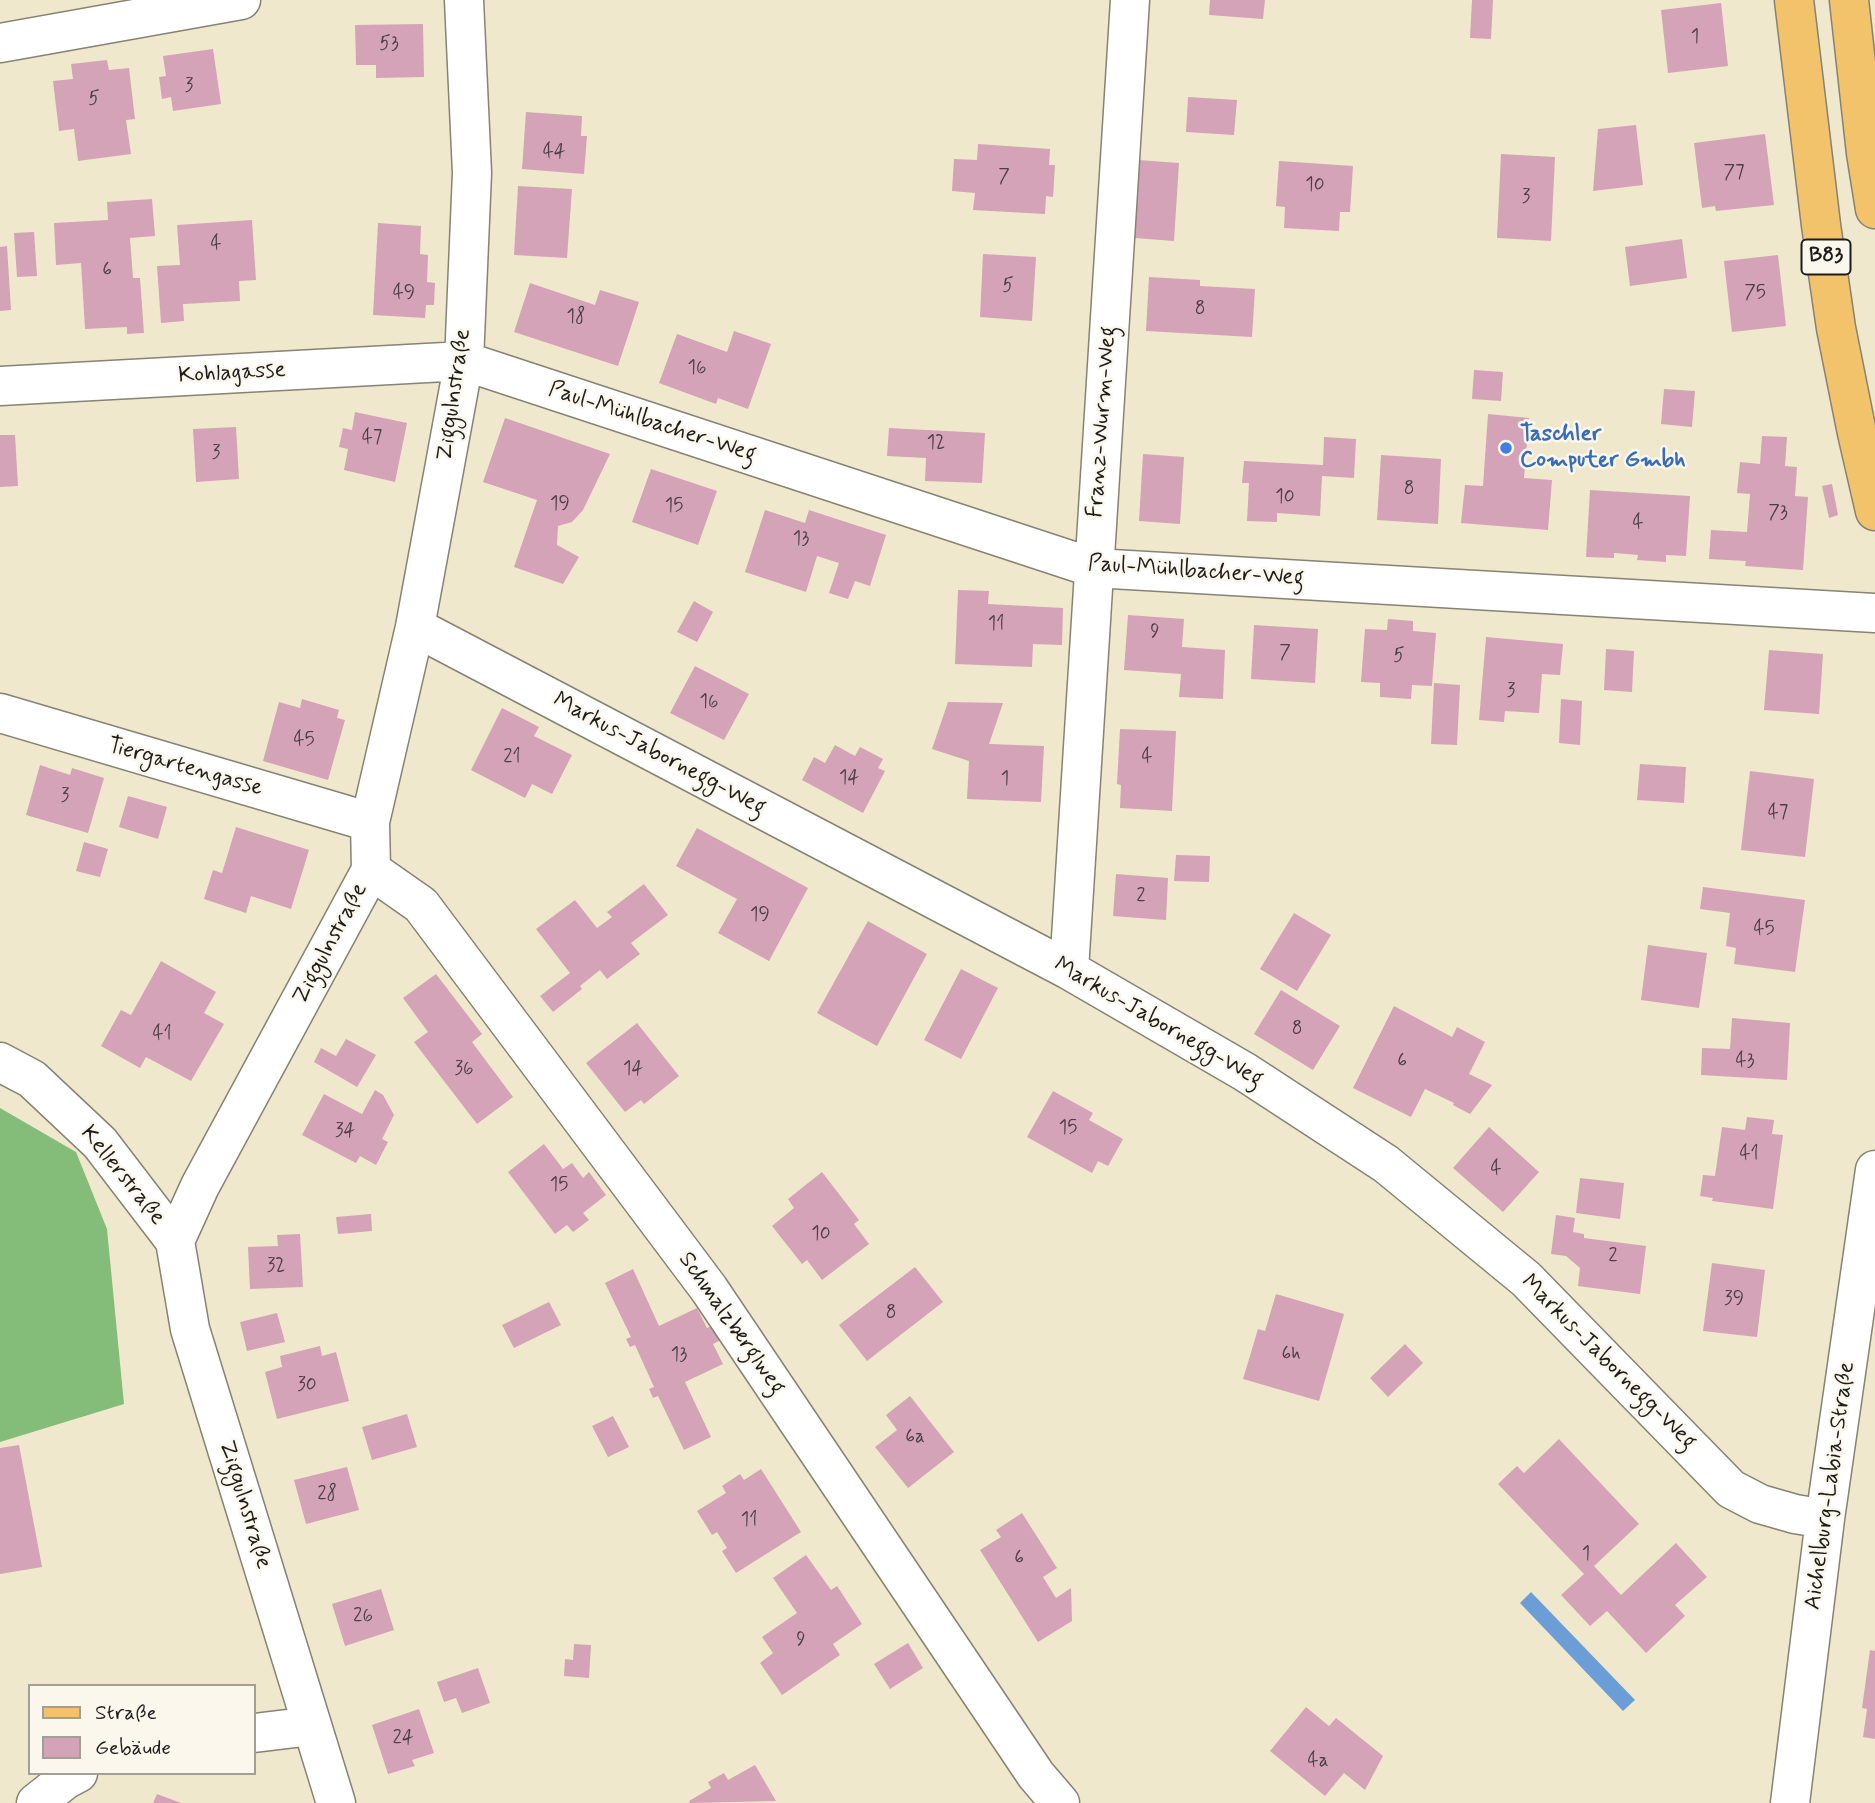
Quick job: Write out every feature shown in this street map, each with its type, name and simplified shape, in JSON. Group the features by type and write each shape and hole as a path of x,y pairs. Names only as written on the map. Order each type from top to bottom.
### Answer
{"main road":[{"name":"B83","path":"1794,0 1836,328 1875,511"},
{"path":"1849,0 1875,209"}],"street":[{"path":"0,43 241,0"},
{"name":"Ziggulnstraße","path":"337,1803 190,1329 175,1241 200,1186 371,870 370,822 415,627 464,361 471,173 464,0"},
{"name":"Franz-Wurm-Weg","path":"1069,971 1130,0"},
{"name":"Kohlagasse","path":"0,386 464,361"},
{"name":"Paul-Mühlbacher-Weg","path":"464,361 1094,568 1875,613"},
{"name":"Markus-Jabornegg-Weg","path":"415,627 1069,971 1245,1072 1386,1164 1526,1279 1731,1489 1760,1504 1825,1519"},
{"name":"Tiergartengasse","path":"0,713 370,822"},
{"name":"Schmalzberglweg","path":"371,870 421,905 709,1289 1035,1775 1060,1803"},
{"name":"Kellerstraße","path":"0,1062 32,1079 100,1143 175,1241"},
{"name":"Aichelburg-Labia-Straße","path":"1790,1803 1825,1519 1875,1170"},
{"path":"256,1733 312,1726"},
{"path":"37,1803 74,1775"}],"green space":[{"path":"0,1108 76,1152 107,1229 124,1404 0,1442"}],"water":[{"path":"1531,1592 1635,1700 1623,1711 1520,1603"}],"building":[{"path":"1210,0 1265,0 1263,19 1209,15"},
{"path":"1472,0 1493,0 1491,39 1470,38"},
{"path":"1721,3 1728,66 1668,73 1661,10"},
{"path":"423,24 424,77 376,78 376,65 356,65 355,25"},
{"path":"213,49 221,104 173,111 171,97 162,99 159,77 166,76 163,56"},
{"path":"107,60 109,70 129,68 135,119 126,120 131,154 78,161 74,129 59,131 53,81 73,79 71,64"},
{"path":"1188,97 1237,100 1234,135 1186,132"},
{"path":"526,112 582,116 581,136 587,136 584,174 522,169"},
{"path":"1636,125 1643,185 1593,191 1598,129"},
{"path":"1765,134 1774,205 1716,211 1715,206 1702,208 1694,143"},
{"path":"978,144 1050,149 1049,165 1055,165 1053,197 1046,196 1045,214 973,210 975,193 952,191 954,159 977,160"},
{"path":"1501,154 1555,157 1551,241 1497,238"},
{"path":"1138,160 1179,163 1174,241 1134,238"},
{"path":"1279,161 1353,166 1350,212 1340,212 1339,231 1284,228 1285,207 1276,206"},
{"path":"518,186 572,189 567,258 514,255"},
{"path":"152,199 155,236 130,238 133,278 140,278 144,333 127,334 127,327 85,329 81,263 56,265 54,223 108,220 107,202"},
{"path":"252,220 256,280 239,281 240,301 183,304 184,321 161,323 157,266 180,265 177,225"},
{"path":"378,223 421,226 420,254 428,255 427,282 435,283 434,305 426,305 425,318 373,315"},
{"path":"34,232 37,276 17,277 14,233"},
{"path":"1682,239 1687,278 1630,286 1625,247"},
{"path":"7,246 11,310 0,311 0,247"},
{"path":"983,254 1036,257 1032,321 980,317"},
{"path":"1778,255 1786,326 1732,332 1724,261"},
{"path":"1149,277 1200,280 1200,286 1255,289 1252,337 1146,331"},
{"path":"530,283 595,305 600,290 639,302 618,366 514,332"},
{"path":"734,331 771,344 748,409 718,398 716,404 659,383 677,334 727,352"},
{"path":"1474,370 1503,372 1501,401 1472,399"},
{"path":"1664,389 1695,391 1692,427 1661,424"},
{"path":"355,412 407,423 395,482 344,470 348,449 339,447 343,428 352,430"},
{"name":"Taschler Computer Gmbh","path":"1488,414 1529,418 1524,478 1552,480 1548,530 1461,523 1465,485 1483,486"},
{"path":"505,418 610,454 583,510 572,522 558,526 557,545 579,557 563,584 514,567 537,500 483,482"},
{"path":"236,427 239,479 196,482 193,429"},
{"path":"889,428 985,433 982,483 925,481 926,458 887,456"},
{"path":"0,435 15,435 18,486 0,487"},
{"path":"1762,436 1787,437 1785,466 1797,467 1795,496 1808,497 1803,570 1745,566 1746,561 1709,559 1711,530 1747,532 1750,494 1737,493 1740,462 1760,464"},
{"path":"1324,437 1356,439 1354,478 1322,476 1320,516 1277,513 1277,522 1247,521 1249,483 1242,483 1244,461 1323,465"},
{"path":"1143,454 1184,457 1180,524 1139,521"},
{"path":"1381,455 1441,459 1438,524 1377,520"},
{"path":"651,469 717,491 698,545 632,522"},
{"path":"1832,484 1838,515 1829,518 1822,486"},
{"path":"1590,490 1690,496 1686,556 1666,555 1666,562 1637,560 1638,555 1614,553 1614,558 1586,557"},
{"path":"765,510 805,523 809,510 886,535 870,586 855,581 848,599 829,593 839,563 817,556 806,592 745,572"},
{"path":"958,590 989,591 988,604 1063,608 1062,645 1033,644 1032,667 955,664"},
{"path":"694,601 713,612 697,642 677,632"},
{"path":"1128,615 1184,619 1182,647 1225,650 1223,699 1179,697 1181,674 1124,670"},
{"path":"1388,619 1413,621 1413,631 1436,633 1432,686 1412,685 1411,699 1380,697 1380,683 1361,682 1365,629 1387,630"},
{"path":"1254,625 1318,629 1315,683 1251,679"},
{"path":"1486,637 1563,644 1560,675 1542,674 1539,713 1505,711 1504,722 1479,720"},
{"path":"1606,649 1634,651 1632,692 1604,690"},
{"path":"1769,650 1823,654 1819,714 1764,710"},
{"path":"695,666 749,694 724,740 670,713"},
{"path":"1434,683 1460,685 1457,745 1431,744"},
{"path":"302,699 339,710 337,718 345,720 328,780 263,761 279,702 300,708"},
{"path":"1561,699 1582,701 1580,745 1559,743"},
{"path":"948,702 1003,703 989,744 1044,746 1041,802 967,799 969,761 932,749"},
{"path":"502,708 539,727 534,736 572,755 552,794 532,784 525,798 471,770"},
{"path":"1120,729 1176,731 1172,811 1120,808 1121,785 1117,784"},
{"path":"835,745 855,756 860,747 883,759 878,768 885,771 863,813 802,780 814,757 825,763"},
{"path":"1640,764 1686,767 1684,803 1637,800"},
{"path":"40,765 70,775 72,768 104,778 88,833 26,815"},
{"path":"1750,771 1814,779 1805,857 1741,850"},
{"path":"128,796 167,807 158,839 119,827"},
{"path":"236,827 309,850 291,909 251,896 246,913 204,899 213,870 222,873"},
{"path":"697,828 808,888 769,961 718,933 737,899 676,866"},
{"path":"84,842 108,849 100,877 76,871"},
{"path":"1176,855 1210,856 1209,882 1174,881"},
{"path":"1116,874 1168,878 1166,920 1113,916"},
{"path":"644,884 668,915 631,943 640,954 607,979 600,970 580,986 582,989 553,1012 540,996 570,973 536,929 575,900 597,928 612,917 607,912"},
{"path":"1703,887 1805,900 1795,972 1734,964 1736,948 1726,946 1730,913 1700,909"},
{"path":"1294,913 1331,935 1297,991 1260,969"},
{"path":"868,921 927,954 877,1046 817,1013"},
{"path":"1648,945 1707,953 1699,1008 1641,1000"},
{"path":"161,961 216,992 204,1013 224,1024 191,1081 146,1057 140,1068 101,1046 121,1010 131,1015"},
{"path":"961,969 998,988 961,1059 924,1040"},
{"path":"436,974 482,1034 472,1042 513,1097 477,1124 414,1042 428,1032 403,998"},
{"path":"1281,990 1340,1026 1313,1070 1254,1034"},
{"path":"1394,1006 1452,1037 1457,1027 1485,1042 1469,1074 1492,1085 1470,1114 1425,1089 1411,1117 1353,1088"},
{"path":"1732,1018 1790,1023 1787,1080 1701,1075 1702,1048 1730,1049"},
{"path":"637,1023 679,1076 644,1104 641,1100 625,1112 586,1063"},
{"path":"346,1039 376,1055 357,1087 314,1062 321,1048 336,1056"},
{"path":"375,1090 383,1095 394,1115 382,1139 388,1142 376,1165 360,1156 356,1163 302,1135 324,1094 362,1114"},
{"path":"1053,1091 1093,1113 1089,1120 1123,1139 1108,1166 1098,1161 1092,1173 1027,1137"},
{"path":"1747,1117 1774,1120 1772,1134 1783,1135 1773,1209 1712,1201 1713,1198 1700,1196 1703,1175 1715,1176 1722,1127 1745,1130"},
{"path":"1489,1127 1539,1172 1503,1212 1453,1168"},
{"path":"544,1144 563,1169 572,1163 583,1178 589,1172 606,1195 583,1213 589,1220 573,1232 567,1225 555,1234 508,1172"},
{"path":"822,1172 859,1220 854,1224 869,1244 822,1280 807,1260 802,1264 772,1226 794,1208 788,1199"},
{"path":"1580,1178 1624,1183 1620,1219 1576,1213"},
{"path":"371,1214 372,1231 338,1234 336,1217"},
{"path":"1556,1215 1575,1218 1573,1232 1584,1234 1584,1238 1646,1246 1640,1294 1578,1286 1580,1268 1566,1256 1551,1254"},
{"path":"300,1234 303,1287 250,1289 248,1247 278,1246 277,1235"},
{"path":"1712,1263 1765,1270 1757,1337 1703,1331"},
{"path":"915,1267 943,1302 867,1361 839,1325"},
{"path":"633,1269 659,1326 697,1308 707,1328 714,1325 721,1340 713,1344 723,1364 685,1382 711,1437 684,1450 658,1396 653,1398 649,1389 654,1387 635,1345 630,1347 626,1339 631,1337 605,1283"},
{"path":"1276,1294 1344,1314 1319,1401 1243,1379 1258,1329 1265,1331"},
{"path":"549,1302 561,1325 514,1348 502,1325"},
{"path":"277,1313 285,1342 247,1351 240,1322"},
{"path":"1405,1344 1423,1363 1388,1397 1370,1378"},
{"path":"320,1346 322,1356 336,1352 349,1401 277,1419 265,1372 282,1367 280,1356"},
{"path":"910,1396 954,1452 908,1488 875,1447 897,1430 886,1415"},
{"path":"407,1414 417,1447 372,1460 362,1427"},
{"path":"613,1416 629,1447 608,1457 592,1426"},
{"path":"1559,1439 1639,1524 1594,1566 1621,1595 1676,1543 1707,1577 1675,1605 1685,1616 1646,1653 1607,1611 1590,1626 1561,1595 1584,1574 1498,1484 1517,1466 1524,1473"},
{"path":"19,1445 42,1567 0,1574 0,1448"},
{"path":"347,1467 359,1510 306,1524 294,1480"},
{"path":"761,1469 801,1532 736,1573 722,1551 727,1548 717,1532 712,1535 697,1511 726,1493 722,1486 740,1474 744,1480"},
{"path":"1022,1513 1057,1568 1043,1577 1056,1598 1071,1588 1072,1621 1038,1642 980,1550 1001,1537 996,1530"},
{"path":"806,1555 831,1590 837,1586 862,1624 833,1644 840,1655 782,1695 760,1663 773,1653 762,1637 797,1613 773,1578"},
{"path":"381,1589 394,1630 345,1646 332,1604"},
{"path":"908,1643 923,1668 890,1689 874,1664"},
{"path":"574,1644 591,1645 589,1678 564,1676 565,1659 573,1660"},
{"path":"1870,1650 1875,1651 1875,1739 1863,1737 1867,1709 1862,1708"},
{"path":"478,1668 490,1703 462,1713 456,1698 444,1702 437,1682"},
{"path":"1306,1707 1329,1726 1336,1718 1383,1756 1365,1790 1344,1773 1325,1796 1270,1751"},
{"path":"419,1709 434,1753 412,1760 415,1766 388,1774 372,1725"},
{"path":"755,1765 776,1801 690,1803 689,1801 711,1788 708,1782 724,1773 728,1780"},
{"path":"157,1794 181,1803 153,1803"}],"place":[{"name":"Taschler Computer Gmbh","path":"1506,448"}]}
